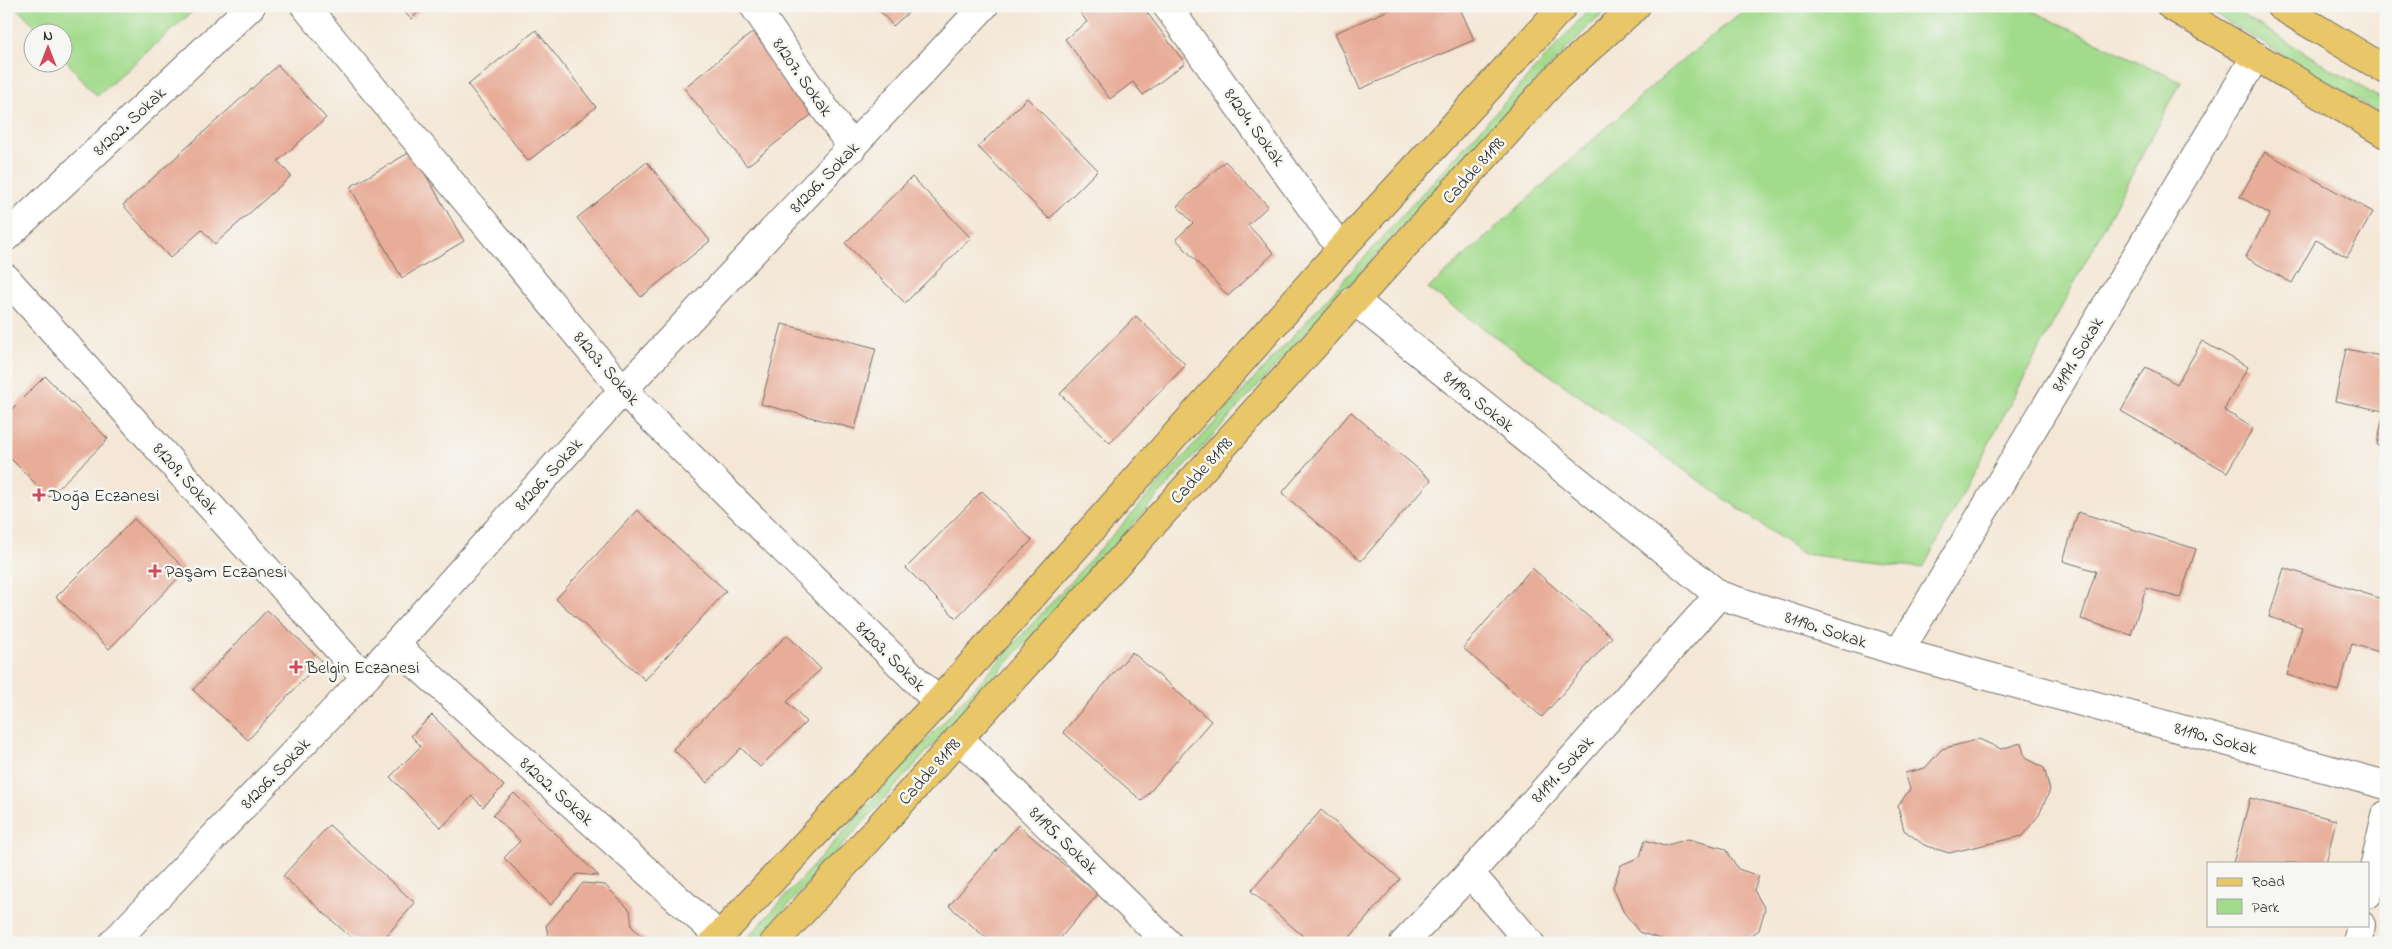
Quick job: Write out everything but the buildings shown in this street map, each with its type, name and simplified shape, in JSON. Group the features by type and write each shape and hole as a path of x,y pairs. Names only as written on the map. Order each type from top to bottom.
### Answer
{"main road":[{"path":"716,940 938,702 1341,249 1564,6"},
{"name":"Cadde 81198","path":"774,943 1557,77 1636,6"},
{"path":"2171,6 2386,134"},
{"path":"2292,9 2386,70"}],"street":[{"name":"81202. Sokak","path":"6,237 251,6"},
{"name":"81203. Sokak","path":"306,6 623,390 938,702"},
{"name":"81207. Sokak","path":"754,6 852,148"},
{"name":"81206. Sokak","path":"113,943 367,676 623,390 984,6"},
{"name":"81204. Sokak","path":"1168,6 1341,249"},
{"name":"81191. Sokak","path":"1899,652 2256,56"},
{"name":"81209. Sokak","path":"6,278 350,662 367,676"},
{"name":"81190. Sokak","path":"1354,300 1718,595 1899,652 2386,785"},
{"name":"81191. Sokak","path":"1404,943 1470,873 1718,595"},
{"name":"81202. Sokak","path":"395,645 716,940"},
{"name":"81195. Sokak","path":"959,738 1168,943"},
{"path":"2370,885 2386,815"},
{"path":"1470,873 1530,943"},
{"path":"2358,943 2361,926"}],"green space":[{"path":"15,6 199,6 97,96 72,67 72,22 31,22"},
{"path":"1592,6 1612,6 1588,27 1479,141 754,943 743,943"},
{"path":"1749,6 2022,6 2181,82 1923,568 1803,554 1428,289 1660,79"},
{"path":"2201,6 2228,6 2386,102 2386,117"}],"place":[{"name":"Doğa Eczanesi","path":"39,495"},
{"name":"Paşam Eczanesi","path":"155,571"},
{"name":"Belgin Eczanesi","path":"296,667"}]}
